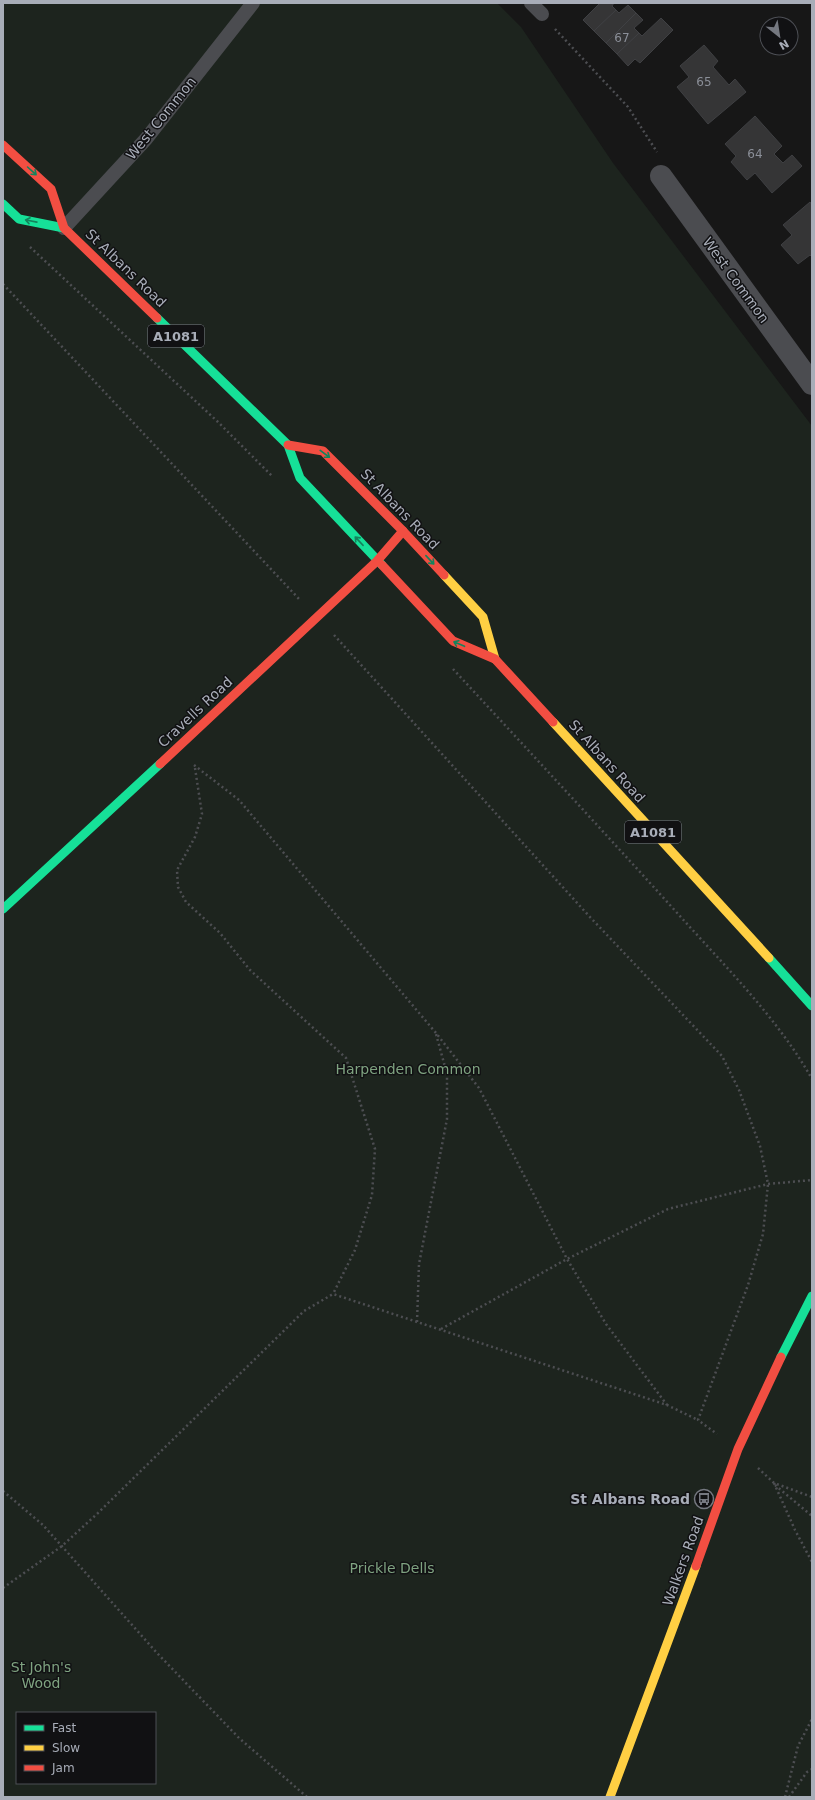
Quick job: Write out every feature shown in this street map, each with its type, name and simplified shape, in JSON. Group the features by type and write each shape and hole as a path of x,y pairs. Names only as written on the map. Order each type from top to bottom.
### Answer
{"main road":[{"name":"St Albans Road","path":"3,145 51,189 64,228 288,445 300,478 376,561 453,641 495,659 812,1008"},
{"name":"St Albans Road","path":"3,204 20,219 64,228"},
{"name":"St Albans Road","path":"288,445 323,451 403,531 483,617 495,659"},
{"name":"Cravells Road","path":"3,909 317,618 376,561 403,531"},
{"name":"Walkers Road","path":"610,1797 738,1449 792,1333 812,1296"}],"street":[{"name":"West Common","path":"661,176 812,384"}],"lane":[{"name":"West Common","path":"64,228 146,139 253,3"},
{"path":"531,3 542,14"}],"path":[{"path":"542,14 628,107 661,159 661,176"},
{"path":"3,284 369,672 589,916 722,1056 739,1090 760,1146 768,1184 763,1234 748,1285 698,1420"},
{"path":"3,1588 62,1546 98,1514 304,1311 333,1294 355,1250 372,1195 375,1149 346,1058 250,970 220,933 186,902 178,888 177,870 195,837 202,814 195,767 182,743"},
{"path":"195,767 239,800 436,1033 479,1088 567,1259 606,1324 667,1405"},
{"path":"418,1322 419,1264 447,1119 447,1074 436,1033"},
{"path":"441,1330 567,1259 668,1209 768,1184 812,1180"},
{"path":"333,1294 667,1405 698,1420 738,1449 812,1516"},
{"path":"774,1483 812,1497"},
{"path":"774,1483 795,1530 812,1562"},
{"path":"3,1491 43,1525 157,1653 239,1738 308,1797"},
{"path":"785,1797 798,1746 812,1719"},
{"path":"789,1797 807,1772 812,1768"}],"green space":[{"name":"Harpenden Common","path":"3,3 497,3 521,27 613,163 812,426 812,1797 3,1797"}],"building":[{"path":"600,3 614,3 612,6 616,10 594,31 583,20"},
{"path":"628,5 636,13 606,43 594,31 616,10 619,13"},
{"path":"636,13 643,20 634,28 639,33 617,54 606,43"},
{"path":"661,18 673,30 640,63 635,59 628,66 617,54 639,33 642,36"},
{"path":"704,45 718,61 713,67 729,85 735,79 746,92 708,124 677,87 689,77 680,66"},
{"path":"755,116 782,146 774,154 783,163 792,155 802,166 772,193 755,173 747,180 731,162 736,156 725,144"},
{"path":"810,202 812,205 812,257 810,255 798,264 781,245 792,235 783,225"}],"traffic: fast":[{"path":"3,204 19,219 64,228"},
{"path":"157,318 288,445 300,478 382,565"},
{"path":"3,909 160,764"},
{"path":"769,958 812,1006"},
{"path":"781,1357 812,1296"}],"traffic: slow":[{"path":"444,575 483,617 495,659"},
{"path":"553,722 769,958"},
{"path":"610,1797 696,1566"}],"traffic: jam":[{"path":"3,145 51,189 64,228 157,318"},
{"path":"288,445 323,451 403,531 444,575"},
{"path":"160,764 377,561 403,531"},
{"path":"382,565 453,641 495,659 553,722"},
{"path":"696,1566 738,1449 781,1357"}],"place":[{"name":"St Albans Road","path":"704,1499"}],"park label":[{"name":"Prickle Dells","path":"392,1568"},
{"name":"St John's Wood","path":"41,1676"}]}
